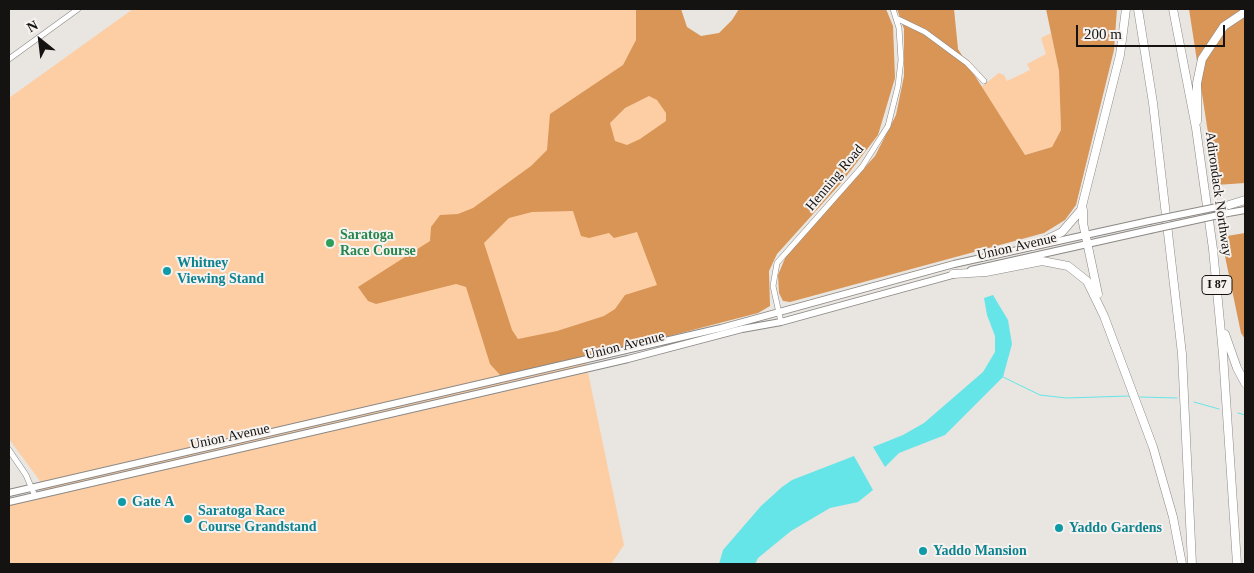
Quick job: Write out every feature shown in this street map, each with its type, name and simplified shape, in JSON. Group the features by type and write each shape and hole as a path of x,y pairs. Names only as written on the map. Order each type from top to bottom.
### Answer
{"highway":[{"path":"1104,316 1082,217 1120,55 1126,9"},
{"path":"1138,9 1153,103 1181,345 1188,447 1192,564"},
{"name":"Adirondack Northway","path":"1173,9 1196,128 1209,212 1220,310 1237,564"},
{"path":"1196,128 1197,83 1202,59 1224,26 1245,12"},
{"path":"1033,246 1069,227 1085,201"},
{"path":"1228,208 1245,202"},
{"path":"953,274 986,272 1042,260 1061,263 1075,270 1087,281 1104,316 1154,447 1173,517 1182,564"},
{"path":"1220,310 1233,357 1245,383"}],"main road":[{"name":"Union Avenue","path":"9,502 628,359 742,329 781,322 953,274 1150,230 1228,208"},
{"name":"Union Avenue","path":"9,493 264,432 420,399 779,312 939,268 1085,234 1228,208 1245,210"}],"street":[{"path":"9,59 78,9"},
{"name":"Henning Road","path":"781,322 773,286 777,263 862,167 888,126 900,75 900,45 893,9"},
{"path":"896,18 925,32 967,63 984,81"},
{"path":"9,451 22,467 35,496"}],"shaded area":[{"name":"Saratoga Race Course","path":"133,9 650,9 678,126 679,333 585,358 624,545 611,564 9,564 9,505 45,497 40,481 9,439 9,98"},
{"path":"636,9 681,9 687,27 701,36 719,33 732,20 739,9 886,9 893,26 895,78 878,135 841,183 777,254 769,271 770,306 758,313 585,358 501,376 490,364 466,287 456,284 376,304 368,301 358,287 430,241 431,227 440,215 458,214 473,208 531,166 547,150 550,114 623,65 636,40","holes":["649,96 657,100 666,113 666,121 640,139 627,145 615,141 610,123 625,108","573,211 581,236 589,238 609,233 614,238 637,232 657,285 625,295 615,309 604,316 557,331 518,339 512,330 484,243 509,218 532,212"]},
{"path":"897,9 954,9 958,49 1025,155 1052,147 1061,130 1059,71 1046,9 1117,9 1114,50 1076,205 1065,220 1044,233 790,302 783,301 779,293 778,275 786,256 875,156 896,115 904,76 904,29"},
{"path":"1189,9 1245,9 1245,183 1216,185"},
{"path":"1051,33 1059,71 1061,130 1052,147 1025,155 981,87 999,73 1004,75 1007,81 1030,70 1027,64 1046,54 1041,38"},
{"path":"1245,233 1245,339 1241,333 1221,237"}],"water":[{"path":"993,295 1008,320 1012,344 1003,377 945,435 899,453 885,467 873,447 903,435 924,423 983,372 995,352 995,336 987,315 984,298"},
{"path":"854,456 873,490 858,502 830,508 791,531 758,558 755,564 719,564 723,550 761,506 782,487 792,480"}],"waterway":[{"path":"1003,377 1040,395 1066,398 1129,396"},
{"path":"1140,397 1177,398"},
{"path":"1194,402 1219,409"},
{"path":"1238,413 1245,415"}],"place":[{"name":"Saratoga Race Course","path":"330,243"},
{"name":"Whitney Viewing Stand","path":"167,271"},
{"name":"Gate A","path":"122,502"},
{"name":"Saratoga Race Course Grandstand","path":"188,519"},
{"name":"Yaddo Gardens","path":"1059,528"},
{"name":"Yaddo Mansion","path":"923,551"}]}
